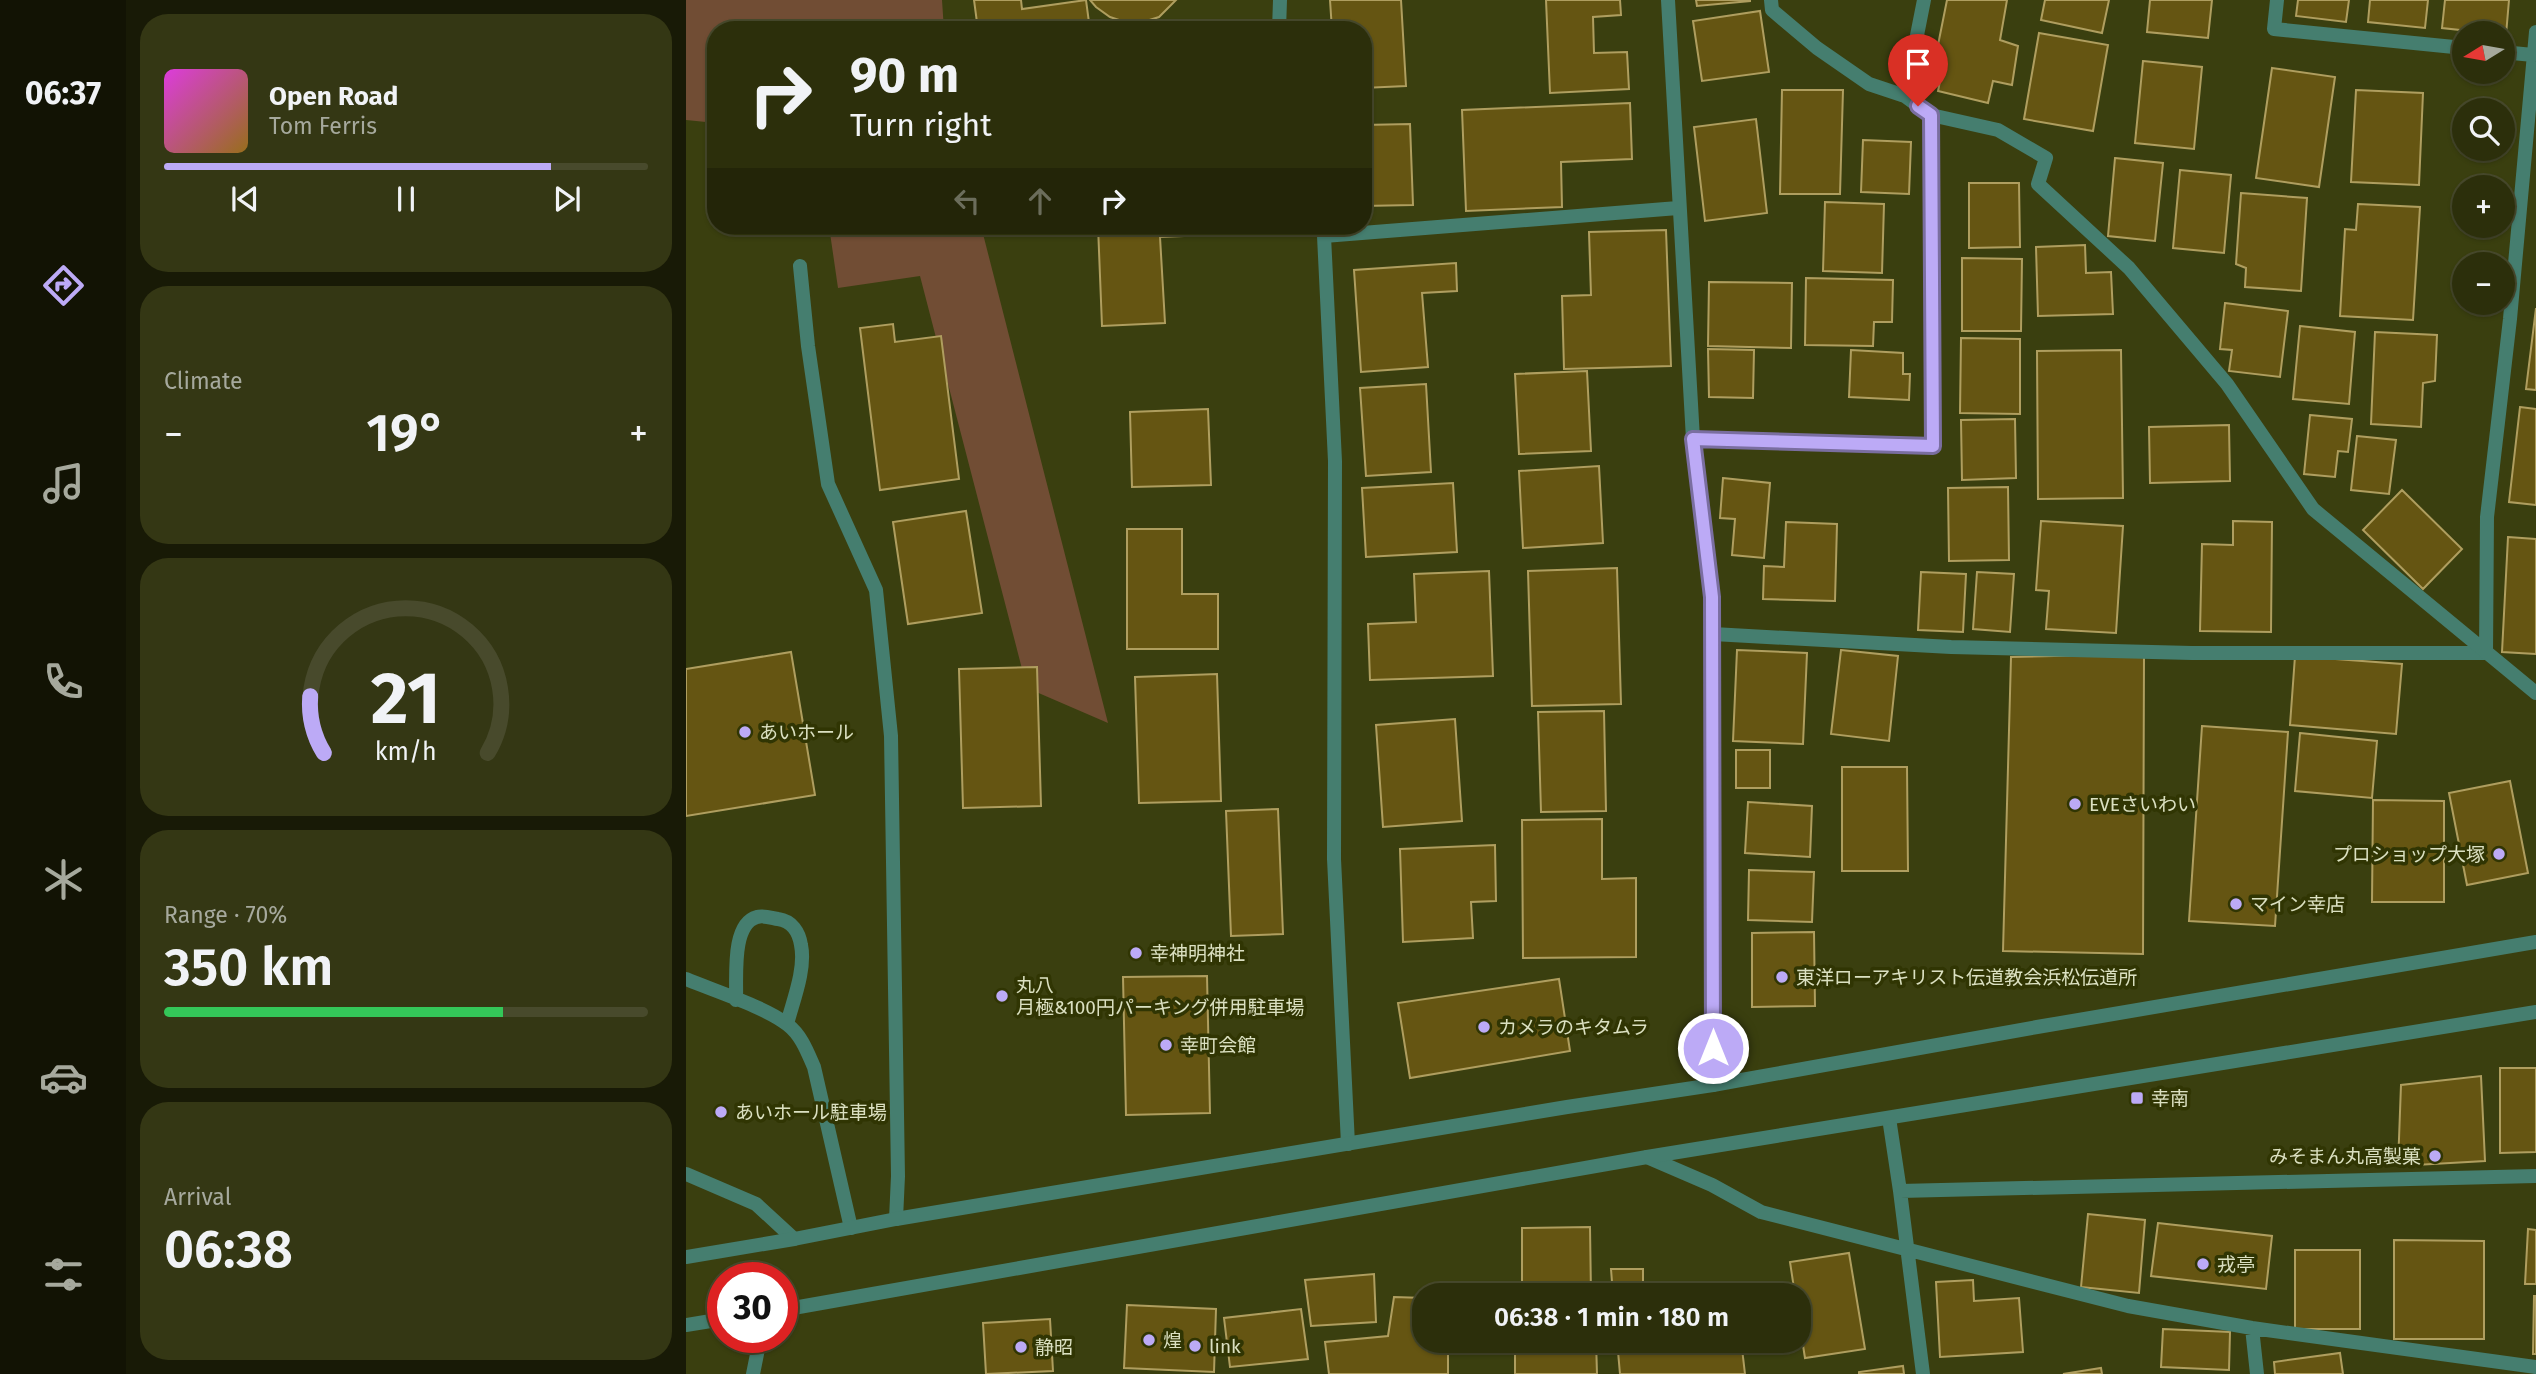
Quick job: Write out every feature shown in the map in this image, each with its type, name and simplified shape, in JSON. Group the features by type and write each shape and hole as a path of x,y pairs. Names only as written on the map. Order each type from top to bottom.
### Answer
{"street":[{"path":"1279,21 1280,0"},
{"path":"1668,0 1693,439 1712,597 1713,1085"},
{"path":"1770,0 1772,10 1816,48 1869,84 1905,96 1931,115 1997,130 2046,158 2038,184 2129,268 2227,384 2313,509 2536,693"},
{"path":"1905,96 1924,0"},
{"path":"2277,0 2274,29 2452,47"},
{"path":"2486,653 2487,517 2510,319 2536,32"},
{"path":"2515,53 2533,55"},
{"path":"1693,439 1933,446 1931,115"},
{"path":"1372,228 1678,208"},
{"path":"1323,235 1335,461 1334,859 1348,1144"},
{"path":"800,266 808,346 828,484 876,590 878,603 891,736 898,1176 896,1219"},
{"path":"1713,634 1951,647 2179,653 2486,653"},
{"path":"736,1000 738,940 747,922 759,916 785,920 796,929 802,946 802,964 787,1024"},
{"path":"686,1257 794,1240 896,1219 1713,1085 2536,942"},
{"path":"686,979 787,1024 804,1044 814,1066 851,1228"},
{"path":"798,1307 1647,1157 2536,1012"},
{"path":"1888,1118 1923,1374"},
{"path":"1647,1157 1712,1185 1762,1212 2128,1306 2252,1328 2529,1369"},
{"path":"686,1174 757,1204 794,1240"},
{"path":"1900,1191 2536,1176"},
{"path":"686,1325 707,1322"},
{"path":"2252,1328 2257,1374"},
{"path":"753,1374 757,1353"}],"shaded area":[{"path":"686,0 942,0 943,21 707,21 707,122 686,120"},
{"path":"830,235 983,235 1108,723 1027,688 920,276 838,288"}],"building":[{"path":"974,0 1021,0 1022,9 1086,0 1089,21 977,21"},
{"path":"1090,0 1176,0 1159,17 1146,21 1122,21 1110,17"},
{"path":"1330,0 1401,0 1406,86 1372,88 1372,21 1331,21"},
{"path":"1546,0 1620,0 1621,15 1593,17 1594,53 1627,52 1629,89 1550,93"},
{"path":"1696,0 1750,0 1750,1 1697,6"},
{"path":"1947,0 2007,0 2000,40 2018,46 2012,85 1993,81 1988,103 1938,91 1945,57 1936,55"},
{"path":"2045,0 2109,0 2102,33 2041,20"},
{"path":"2150,0 2212,0 2208,38 2147,32"},
{"path":"2298,0 2349,0 2346,22 2296,16"},
{"path":"2370,0 2428,0 2425,28 2368,22"},
{"path":"2445,0 2509,0 2507,21 2452,21 2452,29 2442,28"},
{"path":"1760,11 1769,72 1702,81 1693,21"},
{"path":"2039,33 2108,45 2093,131 2024,119"},
{"path":"2143,61 2202,67 2194,149 2135,143"},
{"path":"2272,68 2335,77 2319,187 2256,178"},
{"path":"1782,90 1843,90 1840,194 1780,194"},
{"path":"2356,90 2423,93 2419,185 2351,182"},
{"path":"1630,103 1632,159 1561,162 1562,207 1466,211 1462,110"},
{"path":"1756,119 1767,213 1705,221 1694,127"},
{"path":"1410,124 1413,205 1372,206 1372,125"},
{"path":"1863,140 1911,142 1909,194 1861,192"},
{"path":"2115,158 2163,163 2155,241 2108,236"},
{"path":"2180,170 2231,175 2224,253 2173,248"},
{"path":"1969,183 2019,183 2020,247 1969,248"},
{"path":"2241,193 2307,198 2301,291 2245,287 2246,268 2236,264"},
{"path":"1825,202 1884,204 1882,273 1823,271"},
{"path":"2358,204 2420,207 2413,320 2340,316 2345,229 2356,230"},
{"path":"1666,230 1671,366 1564,369 1562,296 1591,295 1589,232"},
{"path":"1098,235 1208,235 1160,237 1165,323 1102,326"},
{"path":"2085,245 2086,273 2111,272 2113,314 2038,316 2036,247"},
{"path":"1962,258 2022,259 2021,331 1962,331"},
{"path":"1456,263 1457,291 1422,293 1428,367 1361,372 1354,270"},
{"path":"1806,278 1893,280 1892,322 1874,322 1873,346 1805,345"},
{"path":"1709,282 1792,283 1791,348 1708,346"},
{"path":"2225,303 2288,311 2280,377 2229,371 2232,350 2220,349"},
{"path":"2536,308 2536,390 2526,389"},
{"path":"893,324 895,342 941,336 959,479 880,490 860,328"},
{"path":"2300,326 2355,332 2349,404 2293,399"},
{"path":"2375,332 2437,335 2435,381 2423,383 2421,427 2371,424"},
{"path":"1961,338 2020,339 2020,414 1960,413"},
{"path":"1708,349 1754,350 1753,398 1709,397"},
{"path":"1851,350 1903,353 1903,374 1910,374 1909,400 1849,397"},
{"path":"2121,350 2123,498 2038,499 2037,351"},
{"path":"1587,371 1591,451 1519,454 1515,374"},
{"path":"1426,384 1431,472 1366,476 1360,388"},
{"path":"2520,407 2536,409 2536,505 2509,502"},
{"path":"1208,409 1211,485 1132,487 1130,412"},
{"path":"2310,415 2352,419 2348,452 2338,451 2335,477 2304,474"},
{"path":"2015,419 2016,478 1962,480 1961,420"},
{"path":"2229,425 2230,481 2150,483 2149,427"},
{"path":"2357,436 2396,440 2389,494 2351,490"},
{"path":"1599,466 1603,543 1523,548 1519,471"},
{"path":"1723,478 1770,483 1764,558 1732,555 1735,519 1720,518"},
{"path":"1453,483 1457,552 1366,557 1362,488"},
{"path":"2008,487 2009,560 1949,561 1948,488"},
{"path":"2402,490 2462,549 2423,589 2363,530"},
{"path":"966,511 982,613 908,624 893,522"},
{"path":"2041,521 2123,526 2116,633 2046,629 2049,591 2036,590"},
{"path":"2233,521 2272,522 2271,632 2200,631 2202,544 2233,545"},
{"path":"1786,522 1837,524 1835,601 1763,599 1764,566 1784,567"},
{"path":"1127,529 1182,529 1182,594 1218,594 1218,649 1127,649"},
{"path":"2508,537 2536,539 2536,654 2502,652"},
{"path":"1617,568 1621,704 1532,706 1528,571"},
{"path":"1489,571 1493,676 1370,680 1368,624 1416,622 1414,574"},
{"path":"1921,572 1966,574 1963,632 1918,630"},
{"path":"1977,572 2014,574 2010,632 1973,629"},
{"path":"1737,650 1807,653 1803,744 1733,741"},
{"path":"1841,650 1898,656 1889,741 1831,734"},
{"name":"あいホール","path":"791,652 815,795 686,816 686,669"},
{"name":"EVEさいわい","path":"2144,654 2143,954 2003,951 2011,657"},
{"path":"2295,656 2402,664 2396,734 2290,725"},
{"path":"1037,667 1041,806 963,808 959,669"},
{"path":"1217,674 1221,801 1139,803 1135,677"},
{"path":"1604,711 1606,811 1541,812 1538,712"},
{"path":"1455,719 1462,821 1383,827 1376,725"},
{"path":"2202,726 2288,732 2275,926 2189,921"},
{"path":"2300,733 2377,741 2372,798 2295,791"},
{"path":"1736,750 1770,750 1770,788 1736,788"},
{"path":"1842,767 1907,767 1908,871 1842,871"},
{"path":"2510,781 2528,873 2467,885 2449,793"},
{"path":"2373,800 2444,801 2444,902 2372,902"},
{"path":"1748,802 1812,806 1810,857 1745,853"},
{"path":"1278,809 1283,934 1231,936 1226,811"},
{"path":"1602,819 1602,879 1636,878 1636,957 1523,958 1522,820"},
{"path":"1495,845 1496,901 1471,902 1473,938 1403,942 1400,849"},
{"path":"1749,870 1814,872 1812,922 1748,920"},
{"path":"1814,932 1815,1006 1752,1007 1752,933"},
{"name":"幸町会館","path":"1207,976 1210,1113 1126,1115 1123,977"},
{"name":"カメラのキタムラ","path":"1559,979 1570,1051 1410,1078 1398,1003"},
{"path":"2500,1068 2536,1068 2536,1152 2500,1153"},
{"path":"2481,1076 2485,1161 2398,1166 2401,1085"},
{"path":"2088,1214 2145,1220 2139,1293 2081,1287"},
{"path":"2158,1223 2272,1236 2266,1289 2151,1276"},
{"path":"1590,1227 1591,1283 1522,1283 1522,1228"},
{"path":"2528,1229 2536,1230 2536,1284 2525,1284"},
{"path":"2394,1240 2484,1241 2484,1339 2394,1339"},
{"path":"2295,1250 2360,1250 2360,1329 2295,1329"},
{"path":"1849,1253 1865,1349 1805,1358 1804,1353 1811,1353 1811,1283 1793,1283 1790,1262"},
{"path":"1611,1269 1643,1269 1643,1283 1612,1283"},
{"path":"1374,1274 1376,1322 1311,1326 1305,1280"},
{"path":"1973,1280 1974,1301 2019,1298 2023,1352 1940,1357 1936,1282"},
{"path":"2536,1296 2536,1354 2533,1354"},
{"path":"1394,1297 1412,1298 1412,1353 1448,1353 1448,1374 1329,1374 1325,1342 1388,1336"},
{"path":"1127,1305 1216,1309 1214,1372 1124,1368"},
{"path":"1301,1309 1308,1359 1230,1367 1224,1318"},
{"path":"1050,1319 1053,1371 986,1374 983,1323"},
{"path":"2163,1329 2230,1332 2229,1370 2161,1367"},
{"path":"1515,1353 1596,1353 1597,1374 1515,1374"},
{"path":"1618,1353 1743,1353 1745,1374 1620,1374"},
{"path":"2340,1353 2343,1374 2275,1374 2274,1362"},
{"path":"1903,1366 1904,1374 1859,1374 1859,1372"},
{"path":"2101,1368 2102,1374 2063,1374"}],"place":[{"name":"あいホール","path":"745,732"},
{"name":"EVEさいわい","path":"2075,804"},
{"name":"プロショップ大塚","path":"2499,854"},
{"name":"マイン幸店","path":"2236,904"},
{"name":"幸神明神社","path":"1136,953"},
{"name":"東洋ローアキリスト伝道教会浜松伝道所","path":"1782,977"},
{"name":"丸八 月極&100円パーキング併用駐車場","path":"1002,996"},
{"name":"カメラのキタムラ","path":"1484,1027"},
{"name":"幸町会館","path":"1166,1045"},
{"name":"幸南","path":"2137,1098"},
{"name":"あいホール駐車場","path":"721,1112"},
{"name":"みそまん丸高製菓","path":"2435,1156"},
{"name":"戎亭","path":"2203,1264"},
{"name":"煌","path":"1149,1340"},
{"name":"link","path":"1195,1346"},
{"name":"静昭","path":"1021,1347"}],"route":[{"path":"1713,1048 1712,597 1693,439 1933,446 1931,115 1918,106"}]}
